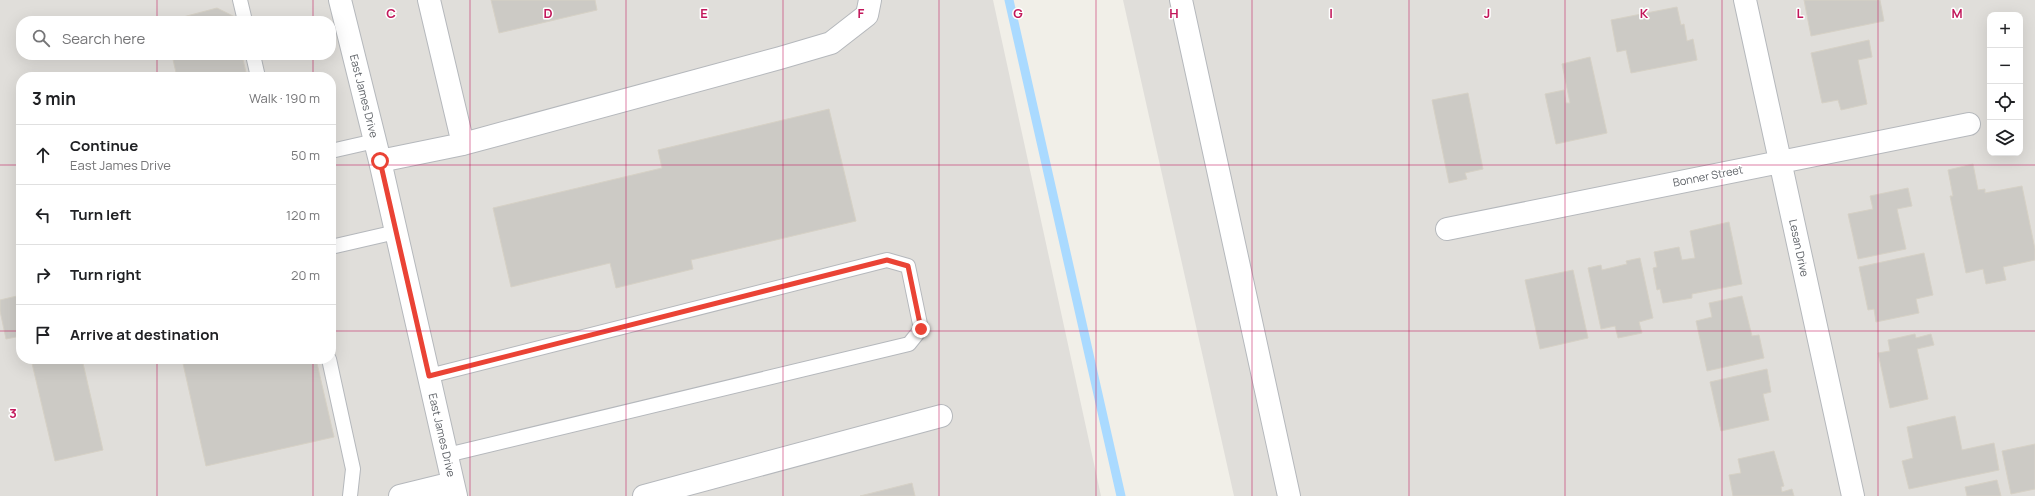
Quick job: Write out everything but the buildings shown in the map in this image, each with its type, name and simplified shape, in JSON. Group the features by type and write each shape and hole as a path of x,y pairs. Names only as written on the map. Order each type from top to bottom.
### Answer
{"street":[{"name":"East James Drive","path":"340,0 396,232 454,490"},
{"path":"429,0 463,144"},
{"path":"377,151 463,144 831,43 867,15 870,0"},
{"path":"1181,0 1289,496"},
{"name":"Lesan Drive","path":"1746,0 1853,496"},
{"name":"Bonner Street","path":"1447,229 1969,124"},
{"path":"644,496 941,416"},
{"path":"400,496 454,490"}],"lane":[{"path":"240,0 244,16"},
{"path":"254,60 257,72"},
{"path":"336,151 377,151"},
{"path":"336,246 396,232"},
{"path":"429,376 887,260 908,266 921,329 909,344 446,455"},
{"path":"330,364 354,468 350,496"}],"shaded area":[{"path":"0,0 993,0 1101,496 0,496"},
{"path":"1123,0 2035,0 2035,496 1234,496"}],"waterway":[{"path":"1009,0 1121,496"}],"route":[{"path":"380,161 429,376 887,260 908,266 921,329"}]}
